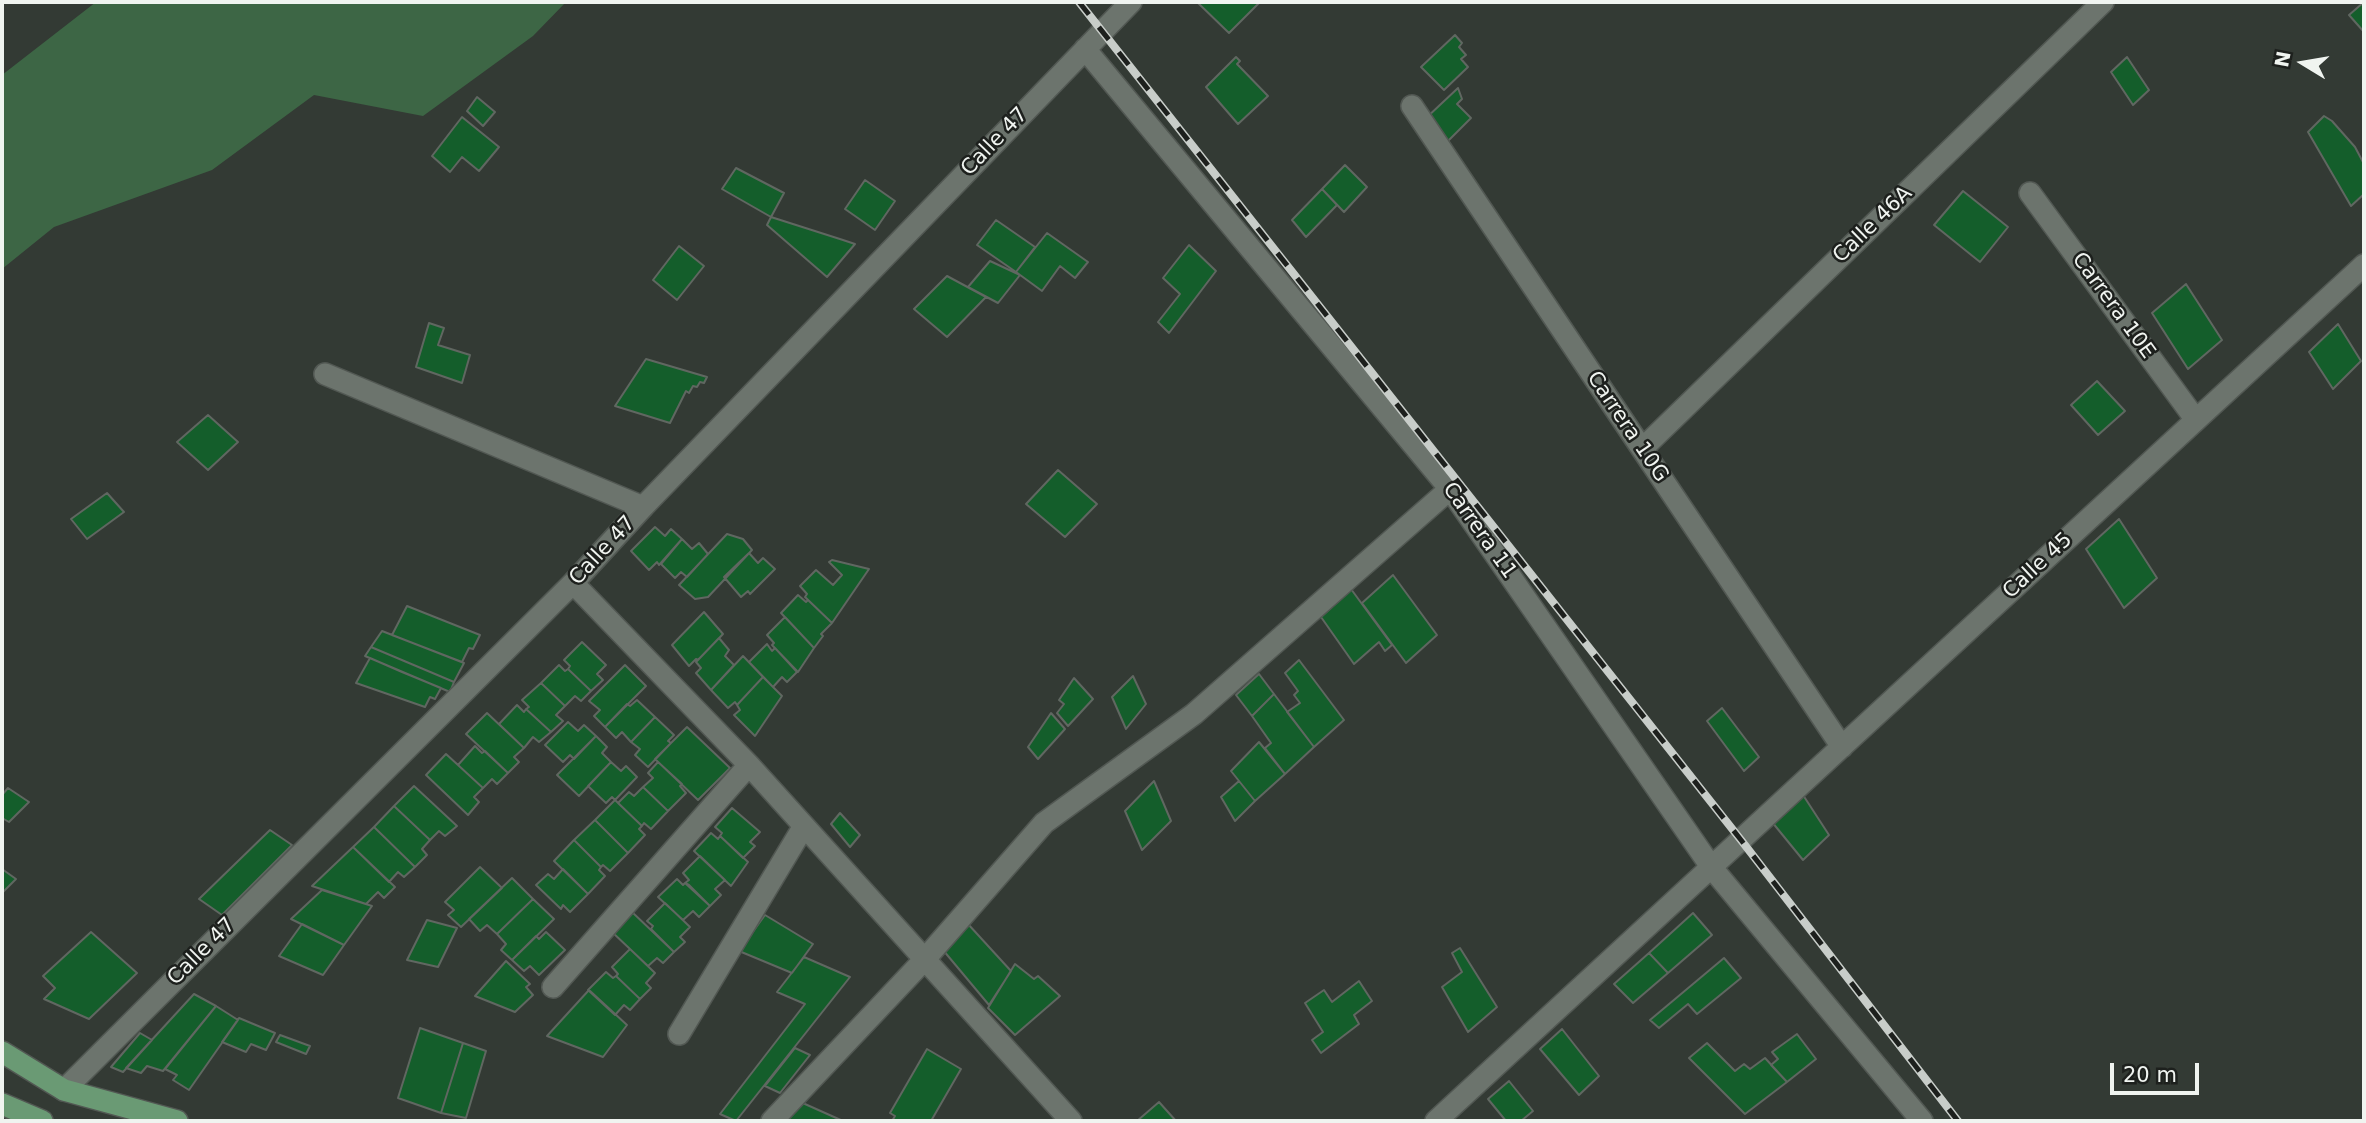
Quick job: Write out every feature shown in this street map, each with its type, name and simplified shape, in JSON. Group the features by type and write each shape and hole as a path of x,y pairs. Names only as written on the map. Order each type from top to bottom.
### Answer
{"main road":[{"path":"2,1052 64,1090 177,1121"},
{"path":"2,1104 42,1121"}],"street":[{"name":"Calle 46A","path":"1642,449 2103,2"},
{"name":"Calle 47","path":"64,1090 573,583 1124,4"},
{"name":"Carrera 11","path":"1085,48 1450,489 1712,868 1922,1121"},
{"name":"Carrera 10G","path":"1412,106 1842,747"},
{"name":"Carrera 10E","path":"2030,193 2196,420"},
{"name":"Calle 45","path":"1436,1121 2364,265"},
{"path":"325,374 643,507"},
{"path":"772,1121 925,960 1044,823 1194,714 1450,489"},
{"path":"573,583 749,765 1071,1121"},
{"path":"553,987 749,765"},
{"path":"679,1034 804,826"}],"green space":[{"path":"96,2 566,2 533,36 423,116 314,95 212,170 54,227 2,269 2,75"}],"building":[{"path":"1197,2 1260,2 1229,33"},
{"path":"2364,2 2364,32 2349,15"},
{"path":"1455,35 1462,43 1459,47 1466,55 1461,59 1468,67 1444,90 1421,67"},
{"path":"1236,57 1240,61 1237,64 1268,96 1238,124 1206,87"},
{"path":"2127,57 2149,90 2133,105 2111,72"},
{"path":"1458,88 1462,99 1457,104 1471,118 1444,145 1425,119"},
{"path":"477,97 495,112 483,126 467,111"},
{"path":"2324,116 2332,121 2355,147 2364,164 2364,194 2351,206 2308,132"},
{"path":"462,117 499,147 479,171 462,157 450,172 432,156"},
{"path":"1345,165 1367,187 1344,212 1322,189"},
{"path":"736,168 784,193 771,217 722,189"},
{"path":"865,180 895,201 875,230 845,209"},
{"path":"1322,189 1337,205 1306,237 1292,220"},
{"path":"1963,191 2008,227 1980,262 1934,225"},
{"path":"771,217 855,244 827,277 767,225"},
{"path":"996,220 1035,247 1016,272 977,245"},
{"path":"1047,233 1088,262 1075,278 1060,266 1042,291 1016,272"},
{"path":"1189,245 1216,271 1169,333 1158,322 1180,294 1163,278"},
{"path":"679,246 704,266 677,300 653,280"},
{"path":"990,261 1020,275 998,303 968,287"},
{"path":"947,276 986,297 947,337 914,309"},
{"path":"2186,284 2222,340 2188,369 2152,313"},
{"path":"429,323 444,328 438,345 470,355 462,383 416,367"},
{"path":"2338,324 2361,361 2333,389 2309,352"},
{"path":"646,359 707,377 704,383 693,386 689,393 686,391 670,423 615,406"},
{"path":"2097,381 2125,411 2098,435 2071,405"},
{"path":"208,415 238,442 208,470 177,442"},
{"path":"1058,470 1097,504 1065,537 1026,504"},
{"path":"107,493 124,512 87,539 71,519"},
{"path":"2119,519 2157,578 2124,608 2086,549"},
{"path":"655,527 665,536 671,529 682,539 659,565 657,562 649,570 631,551"},
{"path":"727,534 743,539 752,550 708,597 695,599 679,585"},
{"path":"682,539 692,549 699,543 708,554 687,577 681,572 675,578 661,564"},
{"path":"749,553 758,563 763,558 775,569 750,594 748,591 741,597 724,577"},
{"path":"832,560 869,569 832,623 805,597 807,594 800,586 816,570 833,585 842,575 829,562"},
{"path":"1393,575 1437,635 1406,663 1362,603"},
{"path":"1351,589 1392,645 1385,651 1379,642 1354,664 1321,617"},
{"path":"798,595 806,602 808,600 832,623 821,634 823,636 814,648 781,613"},
{"path":"407,606 480,635 473,649 469,648 462,662 392,635"},
{"path":"704,612 723,634 689,666 672,645"},
{"path":"785,617 814,648 798,672 772,645 774,643 767,635"},
{"path":"382,631 464,663 454,682 371,647"},
{"path":"719,638 729,650 725,656 734,665 711,690 696,673 701,668 696,662"},
{"path":"582,642 606,665 597,674 603,680 591,691 568,669 570,666 564,660"},
{"path":"767,644 772,651 775,648 797,672 787,682 782,677 773,687 749,662"},
{"path":"371,647 454,682 450,692 365,656"},
{"path":"743,656 763,677 737,705 735,702 728,708 711,690"},
{"path":"370,658 441,688 435,699 430,697 425,707 356,683"},
{"path":"1299,660 1344,720 1314,747 1287,712 1300,703 1294,695 1298,691 1285,673"},
{"path":"559,665 565,671 568,669 591,691 581,701 575,696 565,706 541,683"},
{"path":"625,665 646,686 605,727 594,716 600,710 589,701"},
{"path":"1259,674 1274,694 1252,716 1236,695"},
{"path":"1133,676 1146,704 1126,729 1112,697"},
{"path":"763,677 782,696 755,736 734,715 740,710 737,705"},
{"path":"1074,678 1093,699 1068,726 1057,713 1064,704 1059,700"},
{"path":"541,683 565,706 556,715 563,721 551,732 526,709 529,707 522,700"},
{"path":"1274,694 1314,747 1285,774 1265,748 1271,743 1252,716"},
{"path":"637,700 655,717 631,742 622,732 616,738 605,727 627,704 630,706"},
{"path":"517,705 524,712 526,709 551,732 539,742 533,737 524,748 499,724"},
{"path":"1722,708 1759,757 1744,771 1707,721"},
{"path":"487,713 524,748 514,757 519,762 508,773 466,734"},
{"path":"1051,713 1065,729 1038,759 1028,747"},
{"path":"655,717 674,735 668,741 671,743 648,767 635,755 640,749 631,742"},
{"path":"568,722 578,731 584,725 596,736 574,759 570,755 563,762 545,745"},
{"path":"687,727 730,768 698,800 655,759"},
{"path":"596,736 607,747 602,753 611,762 579,796 557,775"},
{"path":"1259,742 1285,774 1255,801 1231,771"},
{"path":"475,746 482,753 485,751 508,773 497,784 492,779 483,788 458,765"},
{"path":"446,754 483,788 474,797 479,802 468,815 426,775"},
{"path":"611,762 621,771 626,766 637,777 615,800 612,797 606,803 588,786"},
{"path":"658,762 682,784 680,786 686,793 668,811 643,787 653,778 648,773"},
{"path":"1154,781 1171,821 1142,850 1125,811"},
{"path":"1239,781 1255,801 1235,821 1221,797"},
{"path":"414,786 457,826 445,836 439,831 430,840 394,806"},
{"path":"643,787 668,811 651,829 644,823 642,826 618,803 629,792 634,796"},
{"path":"8,788 29,802 9,822 2,818 2,795"},
{"path":"1803,795 1829,835 1803,860 1772,822"},
{"path":"615,800 642,826 639,829 645,835 628,853 595,820"},
{"path":"394,806 430,840 422,849 427,855 415,867 374,827"},
{"path":"732,808 760,832 750,842 755,846 743,858 720,836 722,833 715,827"},
{"path":"840,813 860,835 850,847 831,824"},
{"path":"595,820 628,853 610,871 603,865 601,867 574,840"},
{"path":"374,827 415,867 404,877 398,872 389,882 353,847"},
{"path":"270,830 292,845 222,915 199,899"},
{"path":"711,833 718,839 720,836 748,862 731,886 694,851"},
{"path":"574,840 601,867 599,870 605,876 588,894 554,861"},
{"path":"353,847 395,887 384,898 378,892 366,904 312,886"},
{"path":"700,856 725,880 715,889 721,895 710,906 685,883 689,880 683,873"},
{"path":"480,867 502,888 461,927 448,915 454,910 445,902"},
{"path":"2,869 16,879 2,893"},
{"path":"563,869 588,894 570,912 563,905 561,909 536,885 548,874 554,879"},
{"path":"512,878 533,899 497,934 487,925 480,931 469,919"},
{"path":"677,879 683,885 689,885 710,906 699,917 693,911 683,920 658,897"},
{"path":"322,890 372,906 344,945 291,919"},
{"path":"533,899 554,919 512,960 501,950 506,944 497,934"},
{"path":"665,903 690,927 680,937 685,942 674,952 651,929 653,926 647,921"},
{"path":"632,912 674,952 663,963 657,958 648,966 612,932"},
{"path":"1693,913 1712,935 1668,973 1649,953"},
{"path":"765,915 813,944 792,973 739,951"},
{"path":"427,920 457,928 438,967 407,960"},
{"path":"302,924 344,945 323,975 279,956"},
{"path":"968,924 1011,971 989,1005 943,950"},
{"path":"91,932 137,973 89,1019 44,999 55,988 43,976"},
{"path":"546,932 565,950 539,975 530,966 524,971 512,960 536,936 539,939"},
{"path":"1460,948 1497,1007 1468,1032 1442,987 1462,972 1452,953"},
{"path":"630,949 655,973 646,983 651,988 640,999 616,976 618,974 612,967"},
{"path":"1649,953 1668,973 1633,1003 1614,984"},
{"path":"804,957 850,977 736,1121 720,1114 805,1004 777,992"},
{"path":"1724,958 1741,978 1697,1014 1688,1004 1659,1028 1650,1020"},
{"path":"506,961 530,984 526,987 533,995 515,1012 475,996"},
{"path":"1015,964 1034,979 1038,976 1060,996 1015,1035 988,1008"},
{"path":"606,972 613,978 616,976 640,999 630,1010 624,1005 615,1015 588,990"},
{"path":"1359,981 1372,1001 1354,1015 1359,1024 1321,1053 1312,1040 1323,1032 1305,1003 1324,990 1332,1002"},
{"path":"589,990 627,1025 603,1057 547,1036"},
{"path":"194,994 216,1006 163,1071 147,1066 141,1073 126,1068"},
{"path":"216,1006 238,1020 189,1090 173,1080 177,1075 165,1069"},
{"path":"239,1018 275,1033 266,1050 251,1044 246,1052 222,1042"},
{"path":"420,1028 463,1043 441,1113 398,1098"},
{"path":"1562,1029 1599,1076 1579,1095 1540,1049"},
{"path":"140,1033 152,1040 123,1072 111,1067"},
{"path":"1797,1034 1816,1059 1787,1082 1771,1065 1778,1059 1772,1052"},
{"path":"280,1035 310,1046 306,1054 276,1042"},
{"path":"463,1043 486,1051 466,1118 441,1113"},
{"path":"1707,1043 1735,1071 1744,1064 1750,1069 1765,1058 1787,1082 1745,1114 1689,1058"},
{"path":"795,1048 810,1055 780,1093 765,1086"},
{"path":"927,1049 961,1069 931,1121 892,1121 895,1116 890,1113"},
{"path":"1509,1081 1533,1111 1521,1121 1506,1121 1488,1099"},
{"path":"796,1100 843,1121 785,1121"},
{"path":"1159,1102 1176,1121 1137,1121"}],"railway":[{"path":"1079,2 1741,840 1958,1121"}]}
